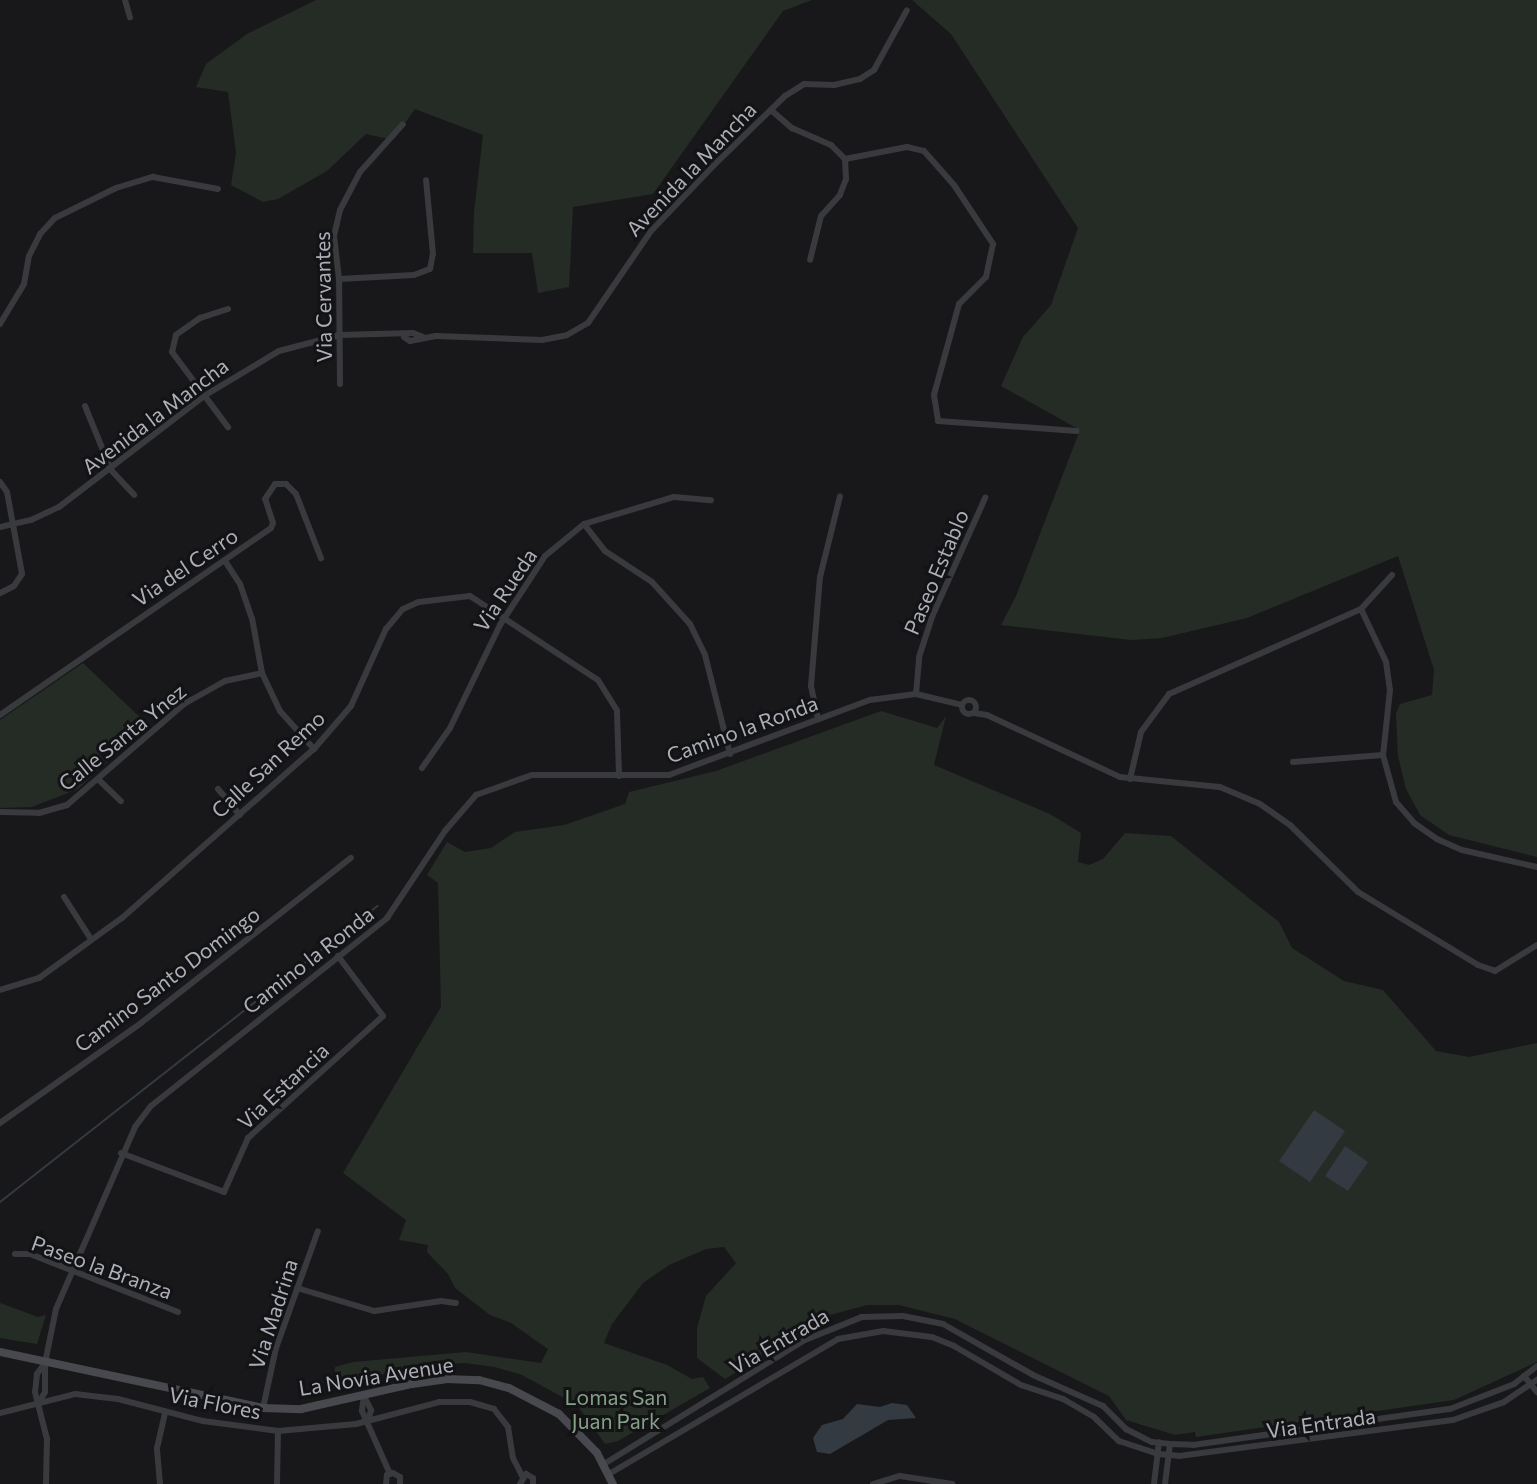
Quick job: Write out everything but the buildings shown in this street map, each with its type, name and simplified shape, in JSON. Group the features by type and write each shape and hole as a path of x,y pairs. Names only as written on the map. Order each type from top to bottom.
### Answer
{"main road":[{"name":"La Novia Avenue","path":"0,1352 263,1408 301,1409 446,1379 479,1380 509,1388 559,1414 579,1431 604,1464 614,1484"}],"street":[{"path":"125,0 130,17"},
{"name":"Avenida la Mancha","path":"0,527 12,525 59,507 111,470 204,396 279,351 340,335 404,337 413,333 423,338 542,340 567,335 588,323 651,231 771,110 804,84 834,85 860,79 874,70 907,10"},
{"path":"771,110 792,128 831,145 845,159 846,179 840,195 821,216 810,260"},
{"name":"Via Cervantes","path":"340,384 339,279 334,236 340,210 360,172 404,124"},
{"path":"845,159 908,147 924,151 954,185 993,244 986,277 959,304 934,395 938,421 1077,431"},
{"path":"0,324 24,284 29,256 40,234 55,218 116,188 153,177 218,189"},
{"path":"339,279 414,275 430,269 433,254 426,180"},
{"path":"228,309 200,318 176,335 172,352 228,427"},
{"path":"85,406 111,470 134,495"},
{"path":"0,482 7,492 22,574 14,586 0,593"},
{"name":"Via del Cerro","path":"0,715 271,528 273,523 265,499 275,484 286,484 296,495 321,558"},
{"path":"818,719 811,686 819,588 840,496"},
{"name":"Via Rueda","path":"422,768 450,728 505,617 545,556 584,524 674,497 711,500"},
{"name":"Paseo Establo","path":"916,694 919,657 931,619 985,498"},
{"path":"584,524 605,550 652,582 690,624 705,655 730,754"},
{"path":"225,561 240,584 252,618 262,673 280,711 314,749"},
{"path":"1130,779 1141,732 1169,694 1361,609 1392,575"},
{"name":"Calle San Remo","path":"0,990 39,978 122,918 314,749 351,706 386,629 403,609 442,597 470,596 585,669 607,690 617,711 619,776"},
{"path":"1361,609 1386,662 1390,690 1383,755 1396,802 1414,823 1462,850 1537,867"},
{"name":"Calle Santa Ynez","path":"0,813 39,813 67,804 100,780 184,704 225,681 262,673"},
{"name":"Camino la Ronda","path":"46,1484 47,1439 35,1392 37,1374 45,1363 56,1309 121,1153 151,1106 387,918 445,831 476,795 532,774 669,775 870,700 916,694 962,705"},
{"name":"Camino la Ronda","path":"962,705 969,699 987,715"},
{"name":"Camino la Ronda","path":"962,705 965,713 987,715 1095,768 1130,779 1220,787 1260,804 1290,825 1358,892 1478,965 1495,971 1537,945"},
{"path":"974,713 977,705"},
{"path":"1293,762 1383,755"},
{"path":"100,780 121,801"},
{"path":"218,789 240,815"},
{"name":"Camino Santo Domingo","path":"0,1123 141,1023 351,858"},
{"path":"64,897 91,939"},
{"name":"Via Estancia","path":"121,1153 224,1192 248,1138 383,1016 338,957"},
{"name":"Via Madrina","path":"263,1408 271,1365 318,1231"},
{"name":"Paseo la Branza","path":"15,1254 30,1254 178,1312"},
{"path":"297,1288 374,1311 441,1301 456,1303"},
{"name":"Via Entrada","path":"604,1464 825,1329 881,1316 943,1324 1033,1375 1047,1378 1103,1406 1126,1429 1170,1444 1194,1445 1450,1409 1484,1399 1536,1370"},
{"name":"Via Entrada","path":"609,1474 728,1401 838,1339 883,1331 932,1337 1094,1417 1104,1431 1119,1441 1168,1455 1210,1455 1454,1420 1504,1402 1534,1383"},
{"path":"1524,1376 1534,1383 1537,1392"},
{"path":"1042,1393 1047,1378"},
{"path":"723,1392 728,1401"},
{"name":"Via Flores","path":"0,1413 39,1401 75,1394 96,1395 249,1429 278,1431 368,1421 439,1402 470,1402 494,1409 508,1427 513,1458 522,1476"},
{"path":"364,1396 371,1410 368,1421 390,1473 386,1484"},
{"path":"160,1484 157,1448 165,1412"},
{"path":"1104,1431 1115,1420"},
{"path":"277,1484 278,1431"},
{"path":"1154,1484 1159,1442"},
{"path":"1165,1484 1170,1444"},
{"path":"390,1473 398,1474 400,1484"},
{"path":"520,1484 522,1476 530,1475 533,1484"},
{"path":"873,1484 900,1476 952,1484"}],"green space":[{"path":"316,0 812,0 783,11 653,194 573,207 569,287 538,293 532,253 473,253 474,212 483,135 415,109 393,140 366,134 327,171 278,199 263,202 231,185 236,153 228,92 196,87 206,64 247,34"},
{"path":"912,0 1537,0 1537,857 1449,835 1420,815 1406,789 1398,756 1396,714 1400,704 1432,695 1434,670 1398,556 1247,618 1162,638 1131,640 1001,625 1016,596 1080,430 1001,386 1023,337 1051,305 1078,228 951,34"},
{"path":"83,663 147,724 78,789 32,807 0,808 0,720"},
{"name":"Lomas San Juan Park","path":"881,711 937,728 946,716 934,765 1050,814 1081,833 1078,862 1089,865 1103,859 1125,833 1171,836 1279,922 1292,948 1344,981 1383,990 1436,1051 1469,1057 1537,1043 1537,1362 1454,1400 1196,1437 1195,1432 1175,1435 1126,1420 1109,1396 955,1319 899,1305 867,1305 830,1315 725,1379 697,1358 697,1328 706,1296 736,1263 724,1247 706,1249 669,1265 643,1283 612,1324 604,1343 667,1365 692,1379 703,1377 710,1388 618,1441 605,1444 577,1405 522,1375 495,1367 465,1363 418,1366 335,1385 335,1367 353,1362 466,1352 541,1363 548,1349 511,1323 490,1315 455,1288 448,1274 427,1252 428,1245 399,1240 406,1220 343,1173 441,1007 438,883 427,875 447,842 465,852 491,848 515,832 564,825 625,804 629,792 716,771"},
{"path":"0,1303 38,1317 46,1315 37,1344 0,1338"}],"shaded area":[{"path":"1314,1110 1345,1131 1310,1182 1279,1161"},
{"path":"1345,1146 1368,1162 1348,1191 1325,1176"},
{"path":"892,1403 907,1405 916,1418 888,1420 830,1454 817,1452 813,1438 822,1425 843,1419 857,1404 880,1407"}],"waterway":[{"path":"0,1202 378,906"}]}
